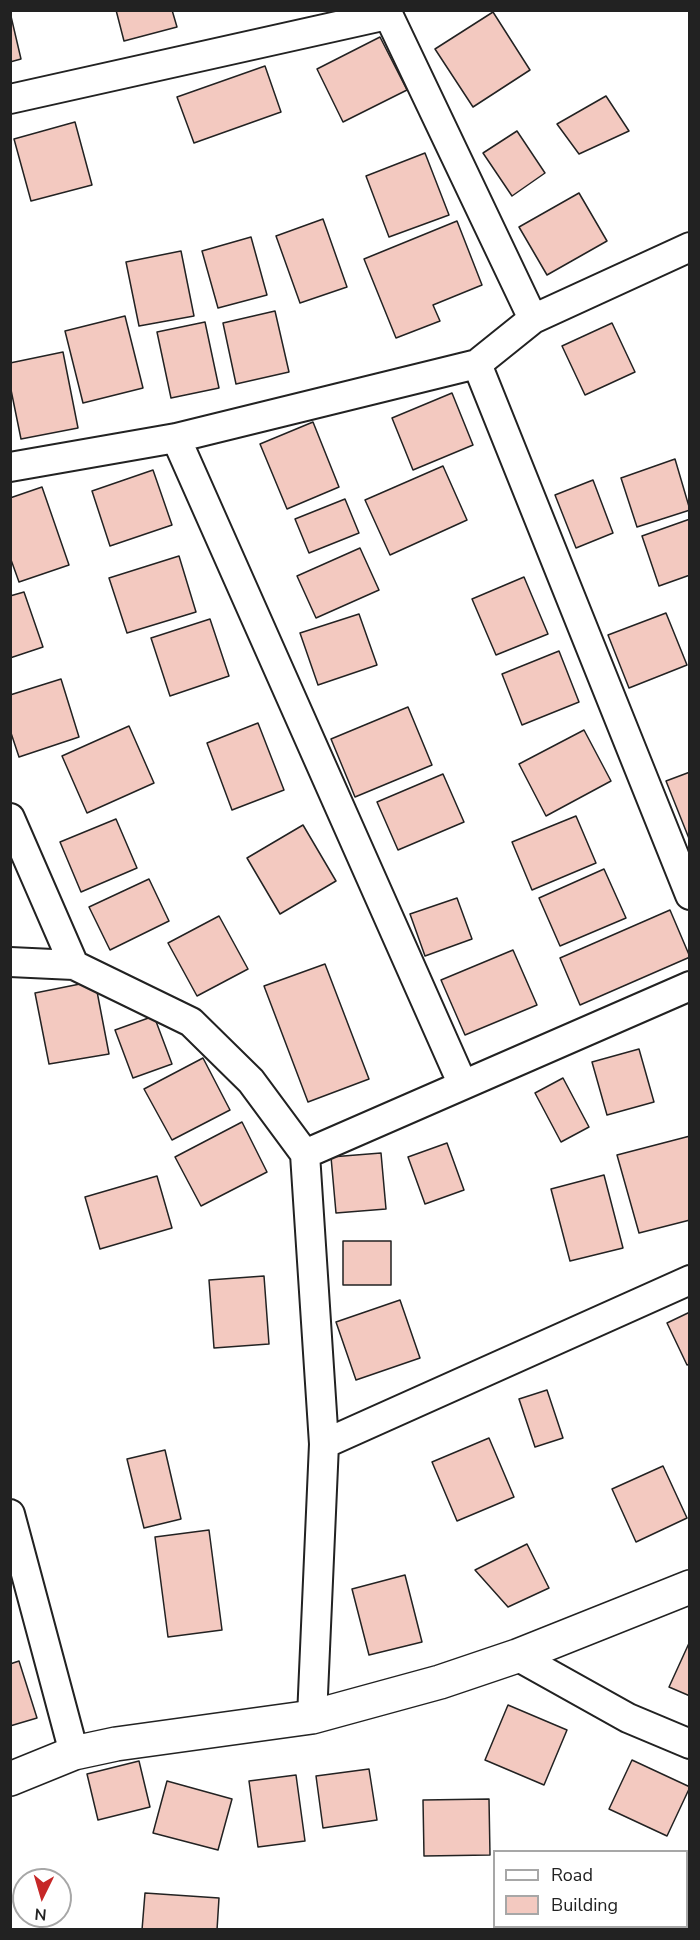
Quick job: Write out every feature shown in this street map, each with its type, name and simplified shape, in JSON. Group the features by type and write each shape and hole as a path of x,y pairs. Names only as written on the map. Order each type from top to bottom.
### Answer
{"street":[{"path":"10,99 387,13 533,319"},
{"path":"10,467 176,438 477,364 533,319 690,247"},
{"path":"477,364 690,895"},
{"path":"176,438 463,1085"},
{"path":"10,818 74,964"},
{"path":"10,962 74,964 191,1022 251,1080 305,1154 324,1444 312,1717"},
{"path":"305,1154 690,986"},
{"path":"324,1444 690,1280"},
{"path":"10,1514 74,1753"},
{"path":"10,1779 74,1753 116,1744 312,1717 441,1682 517,1656 690,1587"},
{"path":"517,1656 628,1718 690,1744"}],"building":[{"path":"116,10 172,10 177,27 124,41"},
{"path":"10,12 21,59 10,62"},
{"path":"493,12 530,70 473,107 435,49"},
{"path":"380,37 407,90 343,122 317,69"},
{"path":"265,66 281,112 194,143 177,97"},
{"path":"606,96 629,131 579,154 557,124"},
{"path":"75,122 92,185 31,201 14,139"},
{"path":"517,131 545,173 512,196 483,153"},
{"path":"425,153 449,215 389,237 366,176"},
{"path":"579,193 607,241 547,275 519,227"},
{"path":"323,219 347,287 300,303 276,236"},
{"path":"457,221 482,285 433,305 440,321 396,338 364,259"},
{"path":"251,237 267,295 218,308 202,251"},
{"path":"181,251 194,316 139,326 126,262"},
{"path":"275,311 289,372 236,384 223,323"},
{"path":"125,316 143,388 83,403 65,331"},
{"path":"205,322 219,388 171,398 157,332"},
{"path":"612,323 635,372 585,395 562,346"},
{"path":"63,352 78,428 21,439 10,385 10,363"},
{"path":"452,393 473,445 413,470 392,418"},
{"path":"313,422 339,487 287,509 260,444"},
{"path":"675,459 690,510 637,527 621,478"},
{"path":"443,466 467,520 390,555 365,500"},
{"path":"153,470 172,525 110,546 92,491"},
{"path":"593,480 613,533 576,548 555,495"},
{"path":"42,487 69,565 19,582 10,557 10,498"},
{"path":"345,499 359,533 309,553 295,519"},
{"path":"690,519 690,575 659,586 642,536"},
{"path":"360,548 379,590 316,618 297,576"},
{"path":"179,556 196,612 127,633 109,578"},
{"path":"524,577 548,634 496,655 472,599"},
{"path":"24,592 43,647 10,658 10,596"},
{"path":"666,613 687,665 629,688 608,635"},
{"path":"359,614 377,665 318,685 300,633"},
{"path":"210,619 229,676 170,696 151,638"},
{"path":"559,651 579,702 522,725 502,674"},
{"path":"61,679 79,737 19,757 10,730 10,695"},
{"path":"408,707 432,765 355,797 331,739"},
{"path":"258,723 284,790 232,810 207,743"},
{"path":"129,726 154,783 87,813 62,756"},
{"path":"584,730 611,781 546,816 519,764"},
{"path":"690,772 690,841 666,781"},
{"path":"443,774 464,822 398,850 377,802"},
{"path":"576,816 596,863 532,890 512,842"},
{"path":"116,819 137,868 81,892 60,842"},
{"path":"303,825 336,881 280,914 247,858"},
{"path":"604,869 626,918 560,946 539,898"},
{"path":"149,879 169,921 110,950 89,907"},
{"path":"457,898 472,939 425,956 410,914"},
{"path":"670,910 690,957 580,1005 560,958"},
{"path":"219,916 248,969 197,996 168,943"},
{"path":"513,950 537,1005 465,1035 441,980"},
{"path":"325,964 369,1079 308,1102 264,986"},
{"path":"95,981 109,1054 49,1064 35,993"},
{"path":"154,1016 172,1064 133,1078 115,1030"},
{"path":"639,1049 654,1102 607,1115 592,1062"},
{"path":"203,1058 230,1110 172,1140 144,1089"},
{"path":"563,1078 589,1127 561,1142 535,1093"},
{"path":"242,1122 267,1172 201,1206 175,1157"},
{"path":"690,1136 690,1220 639,1233 617,1155"},
{"path":"447,1143 464,1190 425,1204 408,1157"},
{"path":"381,1153 386,1209 336,1213 331,1157"},
{"path":"604,1175 623,1248 570,1261 551,1189"},
{"path":"157,1176 172,1228 100,1249 85,1197"},
{"path":"343,1241 391,1241 391,1285 343,1285"},
{"path":"264,1276 269,1344 214,1348 209,1280"},
{"path":"400,1300 420,1358 356,1380 336,1322"},
{"path":"690,1312 690,1364 687,1365 667,1323"},
{"path":"547,1390 563,1438 535,1447 519,1399"},
{"path":"489,1438 514,1497 457,1521 432,1462"},
{"path":"165,1450 181,1519 144,1528 127,1459"},
{"path":"663,1466 687,1518 636,1542 612,1489"},
{"path":"209,1530 222,1630 168,1637 155,1537"},
{"path":"527,1544 549,1588 508,1607 475,1570"},
{"path":"405,1575 422,1642 369,1655 352,1589"},
{"path":"690,1641 690,1696 669,1687"},
{"path":"19,1661 37,1718 10,1726 10,1664"},
{"path":"508,1705 567,1730 544,1785 485,1760"},
{"path":"632,1760 690,1787 667,1836 609,1809"},
{"path":"139,1761 150,1807 98,1820 87,1774"},
{"path":"369,1769 377,1820 323,1828 316,1776"},
{"path":"296,1775 305,1841 258,1847 249,1781"},
{"path":"167,1781 232,1799 218,1850 153,1833"},
{"path":"489,1799 490,1855 424,1856 423,1800"},
{"path":"145,1893 219,1898 217,1930 142,1930"},
{"path":"688,1898 690,1899 690,1930 645,1930 646,1928 688,1928"}]}
